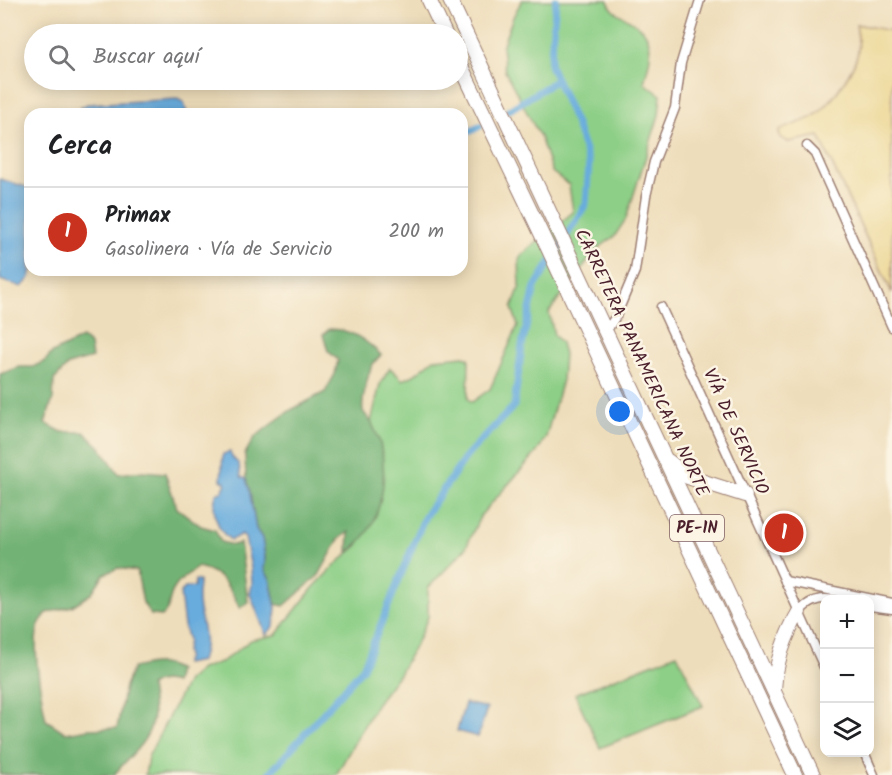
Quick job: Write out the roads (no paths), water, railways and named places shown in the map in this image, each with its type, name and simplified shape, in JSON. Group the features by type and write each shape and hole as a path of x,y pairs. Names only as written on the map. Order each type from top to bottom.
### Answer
{"highway":[{"path":"429,0 440,24"},
{"name":"CARRETERA PANAMERICANA NORTE","path":"450,0 461,24"},
{"name":"CARRETERA PANAMERICANA NORTE","path":"468,39 813,775"},
{"path":"468,64 481,67"},
{"name":"CARRETERA PANAMERICANA NORTE","path":"468,83 795,775"},
{"path":"664,457 688,477 745,495"},
{"path":"773,691 782,646 799,612"}],"street":[{"path":"605,333 616,316 635,272 646,196 654,162 675,108 681,63 700,0"},
{"path":"807,146 815,154 889,311 892,327"},
{"name":"VÍA DE SERVICIO","path":"661,308 820,657"},
{"path":"785,581 892,603"},
{"path":"799,612 814,600 820,599"},
{"path":"874,607 892,609"},
{"path":"866,757 874,775"}],"water":[{"path":"177,99 184,102 186,108 81,108 87,104"},
{"path":"0,179 24,186 24,276 30,276 22,287 0,280"},
{"path":"230,452 239,464 241,477 246,479 249,488 256,529 262,538 264,570 270,579 276,608 274,626 266,635 250,594 251,568 245,538 242,534 231,540 222,531 216,519 215,499 217,493 222,492 226,483 221,480 223,454"},
{"path":"195,580 199,581 198,605 204,631 204,650 201,661 185,664 188,640 180,593 185,588 194,587"},
{"path":"465,703 487,708 478,737 457,731"}],"waterway":[{"path":"268,775 363,668 425,516 468,454 514,406 522,346 535,287 586,204 589,163 575,122 550,65 556,0"},
{"path":"509,110 557,80"},
{"path":"471,131 480,126"}],"place":[{"name":"Primax","path":"784,533"}]}
